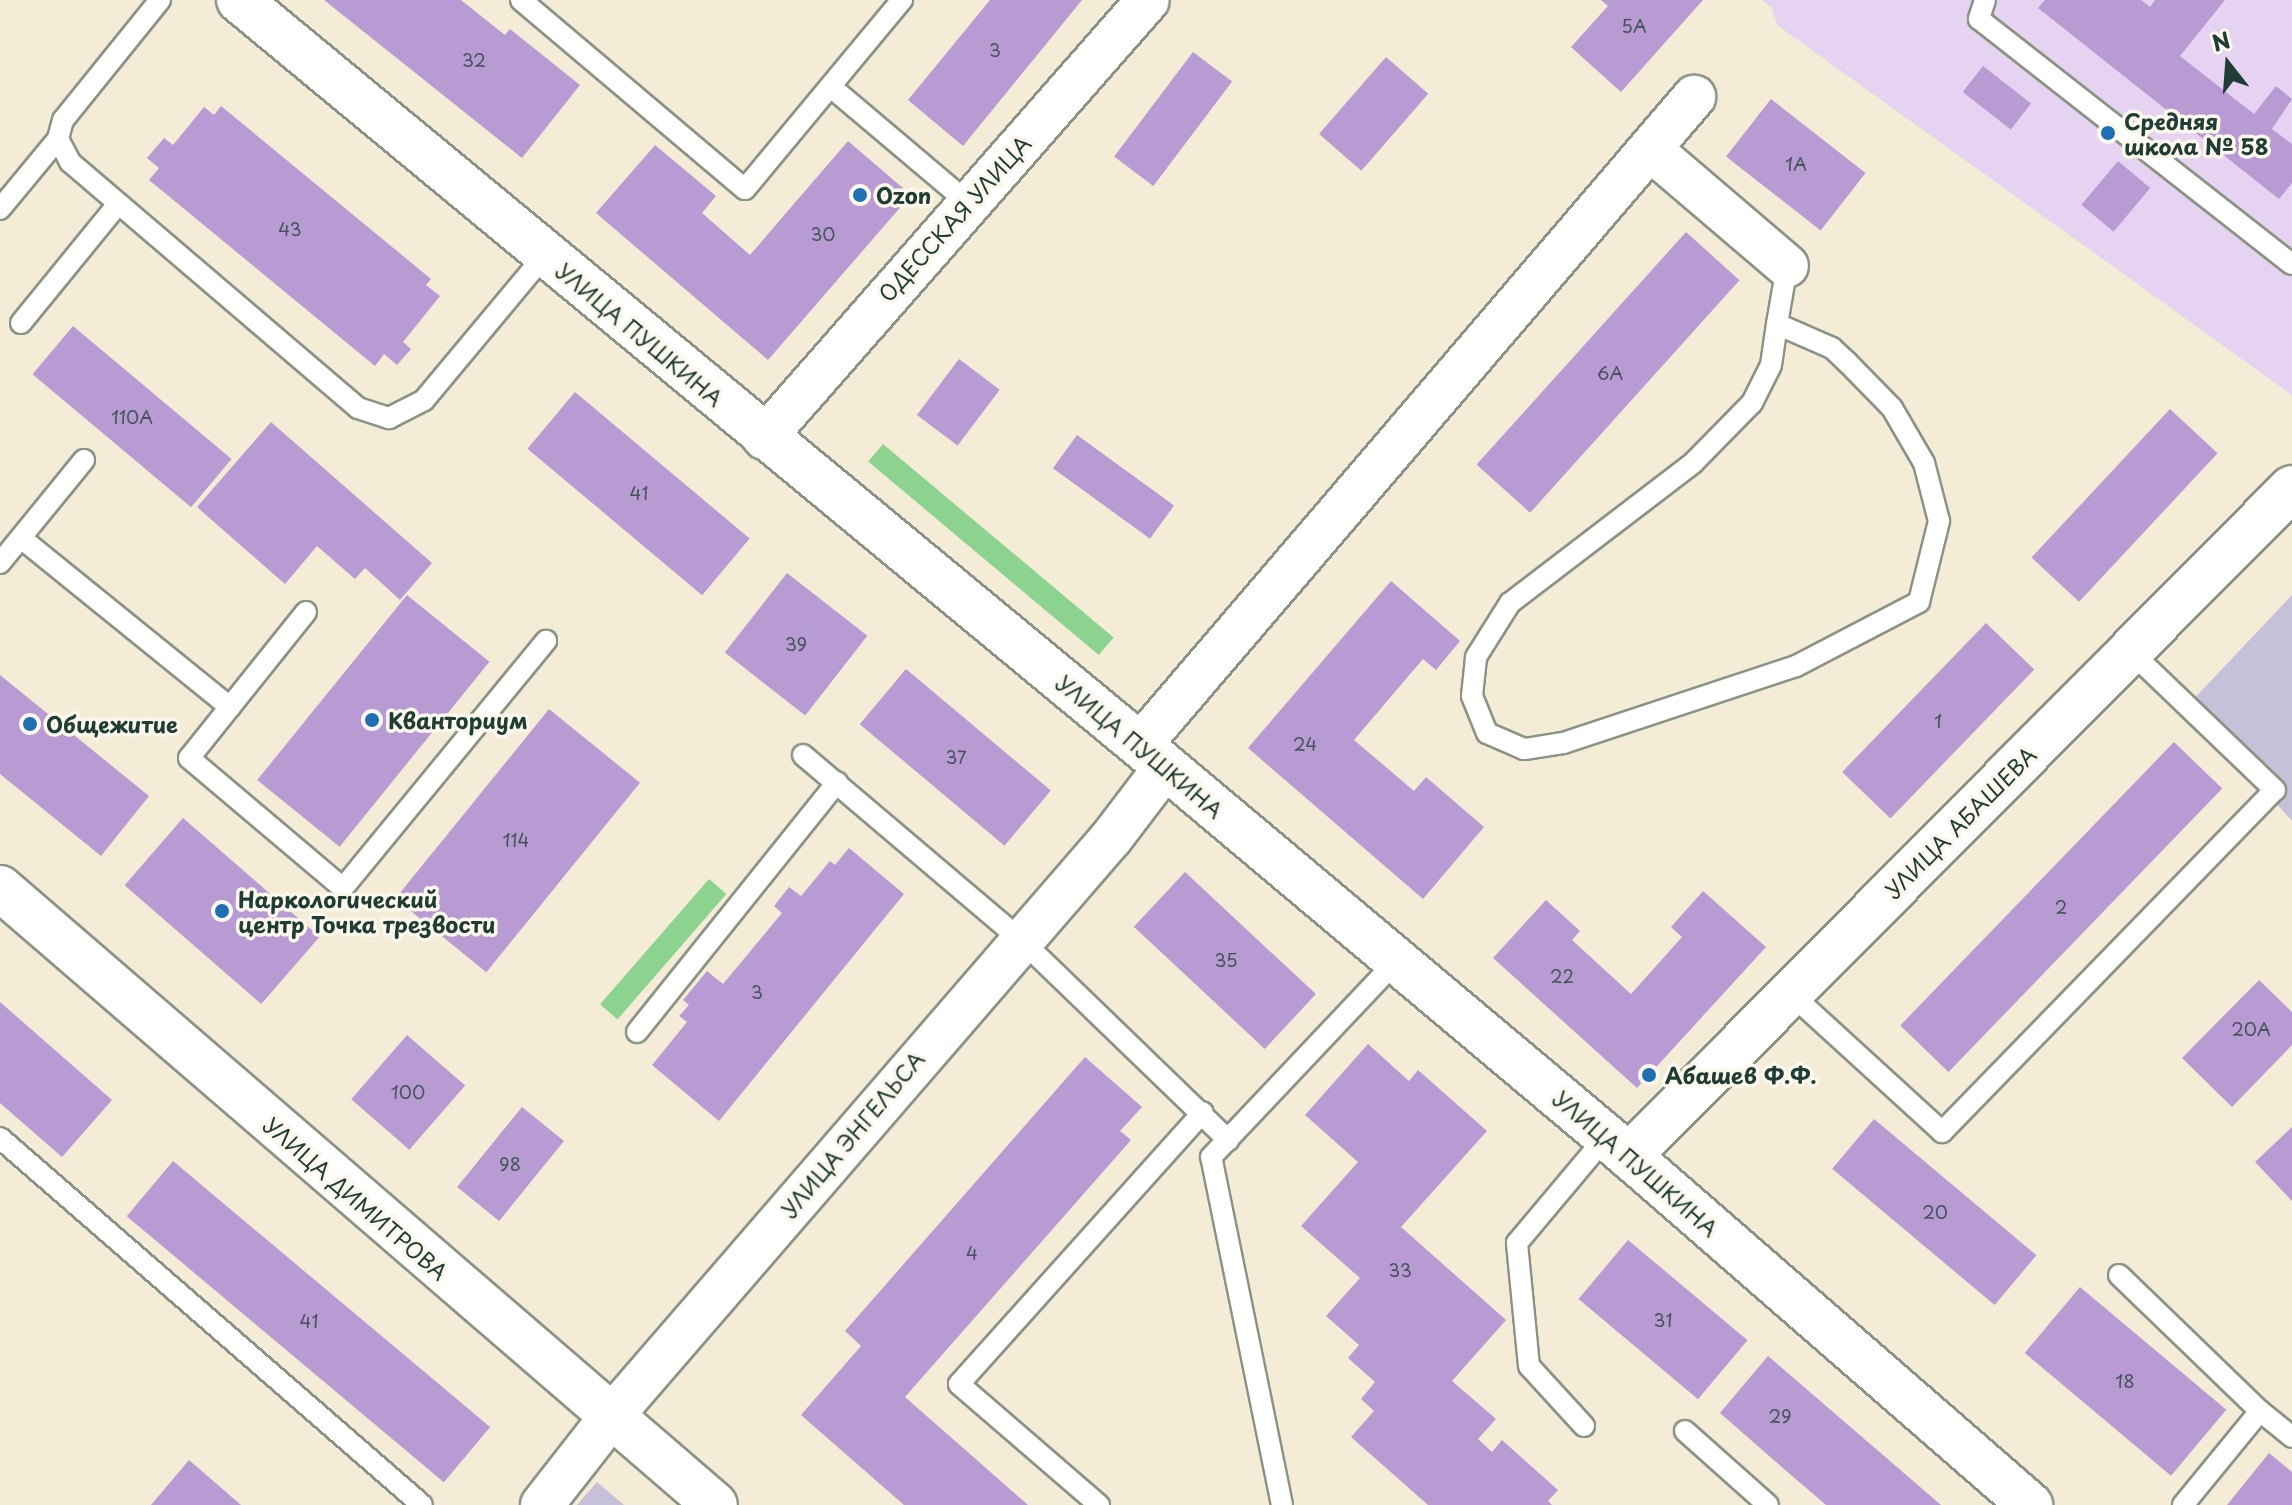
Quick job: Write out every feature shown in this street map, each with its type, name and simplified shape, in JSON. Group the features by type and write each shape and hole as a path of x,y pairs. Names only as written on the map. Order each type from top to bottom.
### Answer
{"main road":[{"name":"УЛИЦА ПУШКИНА","path":"239,0 1397,960 1618,1146 2030,1505"},
{"name":"УЛИЦА АБАШЕВА","path":"1618,1146 1790,993 2292,488"},
{"name":"УЛИЦА ДИМИТРОВА","path":"0,888 610,1418 715,1505"}],"street":[{"name":"ОДЕССКАЯ УЛИЦА","path":"764,438 1148,0"},
{"name":"УЛИЦА ЭНГЕЛЬСА","path":"542,1505 610,1418 1019,938 1112,837 1153,756 1694,97"},
{"path":"1650,149 1787,266"}],"lane":[{"path":"0,209 58,139 63,120 160,0"},
{"path":"521,0 745,189 902,0"},
{"path":"1985,0 1979,19 2292,264"},
{"path":"831,87 954,191"},
{"path":"58,139 70,162 358,408 389,418 424,400 545,255"},
{"path":"21,323 118,204"},
{"path":"1777,324 1832,348 1847,362 1892,408 1924,463 1939,521 1919,602 1796,666 1563,743 1524,749 1487,733 1472,696 1476,657 1510,603 1693,463 1752,403 1771,365 1777,324 1787,266"},
{"path":"0,563 84,460"},
{"path":"21,538 230,707"},
{"path":"306,612 189,758 343,888 546,641"},
{"path":"1790,993 1942,1132 2275,790 2130,651"},
{"path":"803,755 1019,938 1203,1112 1228,1140"},
{"path":"637,1032 837,782"},
{"path":"1282,1505 1211,1157 1397,960"},
{"path":"1099,1505 959,1384 1203,1112"},
{"path":"0,1138 422,1505"},
{"path":"1584,1426 1529,1366 1517,1243 1618,1146"},
{"path":"2119,1275 2260,1411 2292,1437"},
{"path":"2183,1505 2260,1411"},
{"path":"1685,1431 1768,1505"}],"shaded area":[{"name":"Средняя школа № 58","path":"1762,0 2292,0 2292,395 1777,25 1772,8"},
{"path":"2292,595 2292,821 2188,705"},
{"path":"597,1482 624,1505 577,1505"}],"green space":[{"path":"883,444 1114,637 1099,655 868,462"},
{"path":"709,879 726,894 617,1019 600,1004"}],"building":[{"path":"324,0 461,0 505,35 510,29 580,85 522,158"},
{"path":"990,0 1082,0 963,146 908,100"},
{"path":"1601,0 1703,0 1621,92 1571,47 1608,6"},
{"path":"2045,0 2141,0 2150,7 2155,0 2225,0 2180,56 2254,114 2276,86 2292,99 2272,129 2292,144 2292,183 2279,199 2038,8"},
{"path":"1193,52 1232,81 1153,186 1114,157"},
{"path":"1386,57 1428,94 1361,171 1319,134"},
{"path":"1983,66 2031,104 2011,130 1963,92"},
{"path":"1771,99 1866,173 1821,230 1726,157"},
{"path":"221,106 431,279 426,285 440,296 403,342 411,349 397,365 384,354 375,366 149,180 159,168 147,158 164,138 173,145 204,107 214,115"},
{"path":"848,141 911,195 768,360 596,213 655,145 716,196 702,213 750,255"},
{"path":"2118,161 2150,188 2114,232 2081,205"},
{"path":"1686,232 1740,280 1530,513 1477,465"},
{"path":"73,326 232,459 191,507 33,374"},
{"path":"959,359 1000,390 958,446 917,415"},
{"path":"575,392 750,539 702,595 527,449"},
{"path":"2170,409 2218,453 2079,602 2032,557"},
{"path":"271,422 432,563 400,600 365,568 355,579 317,546 285,584 197,507"},
{"path":"1077,435 1174,506 1150,539 1053,468"},
{"path":"787,573 867,636 805,715 725,653"},
{"path":"1391,581 1460,641 1436,670 1423,659 1354,740 1414,791 1426,777 1484,827 1423,899 1248,748"},
{"name":"Кванториум","path":"407,595 489,662 340,847 257,780"},
{"path":"1986,623 2034,670 1890,818 1842,772"},
{"path":"906,669 1051,790 1005,846 860,724"},
{"name":"Общежитие","path":"0,675 149,796 101,856 0,774"},
{"path":"549,709 640,783 486,972 395,899"},
{"path":"2174,742 2222,789 1949,1072 1900,1025"},
{"name":"Наркологический центр Точка трезвости","path":"183,818 320,937 261,1004 125,885"},
{"path":"849,848 904,894 719,1121 652,1065 687,1022 679,1016 689,1005 683,1000 707,971 723,984 782,913 774,906 789,887 801,896 830,861 835,865"},
{"path":"1185,872 1316,994 1265,1049 1134,927"},
{"path":"1703,891 1766,947 1637,1088 1493,958 1546,900 1580,931 1572,940 1631,994 1682,937 1671,927"},
{"path":"2259,980 2292,1012 2292,1045 2232,1107 2182,1058"},
{"path":"0,1002 112,1100 62,1157 0,1103"},
{"path":"407,1035 465,1086 409,1150 351,1099"},
{"path":"1368,1044 1409,1081 1418,1070 1487,1131 1401,1227 1506,1320 1452,1381 1496,1419 1478,1439 1492,1452 1502,1440 1558,1490 1548,1501 1552,1505 1428,1505 1351,1437 1374,1411 1361,1399 1375,1382 1348,1358 1359,1345 1326,1316 1360,1278 1301,1226 1358,1162 1305,1115"},
{"path":"1085,1057 1142,1107 1120,1131 1131,1140 905,1397 1028,1505 904,1505 801,1415 861,1346 845,1331"},
{"path":"522,1107 564,1141 499,1221 457,1187"},
{"path":"1874,1119 2036,1255 1995,1305 1832,1169"},
{"path":"2292,1127 2292,1201 2255,1162"},
{"path":"173,1161 490,1427 444,1482 127,1216"},
{"path":"1628,1240 1748,1340 1698,1399 1579,1299"},
{"path":"2080,1287 2226,1410 2171,1476 2025,1353"},
{"path":"1768,1356 1941,1505 1826,1505 1791,1475 1720,1413"},
{"path":"2269,1453 2292,1472 2292,1505 2227,1505"},
{"path":"189,1460 241,1505 151,1505"}],"place":[{"name":"Средняя школа № 58","path":"2108,133"},
{"name":"Ozon","path":"860,195"},
{"name":"Кванториум","path":"372,720"},
{"name":"Общежитие","path":"30,724"},
{"name":"Наркологический центр Точка трезвости","path":"222,911"},
{"name":"Абашев Ф.Ф.","path":"1649,1075"}]}
